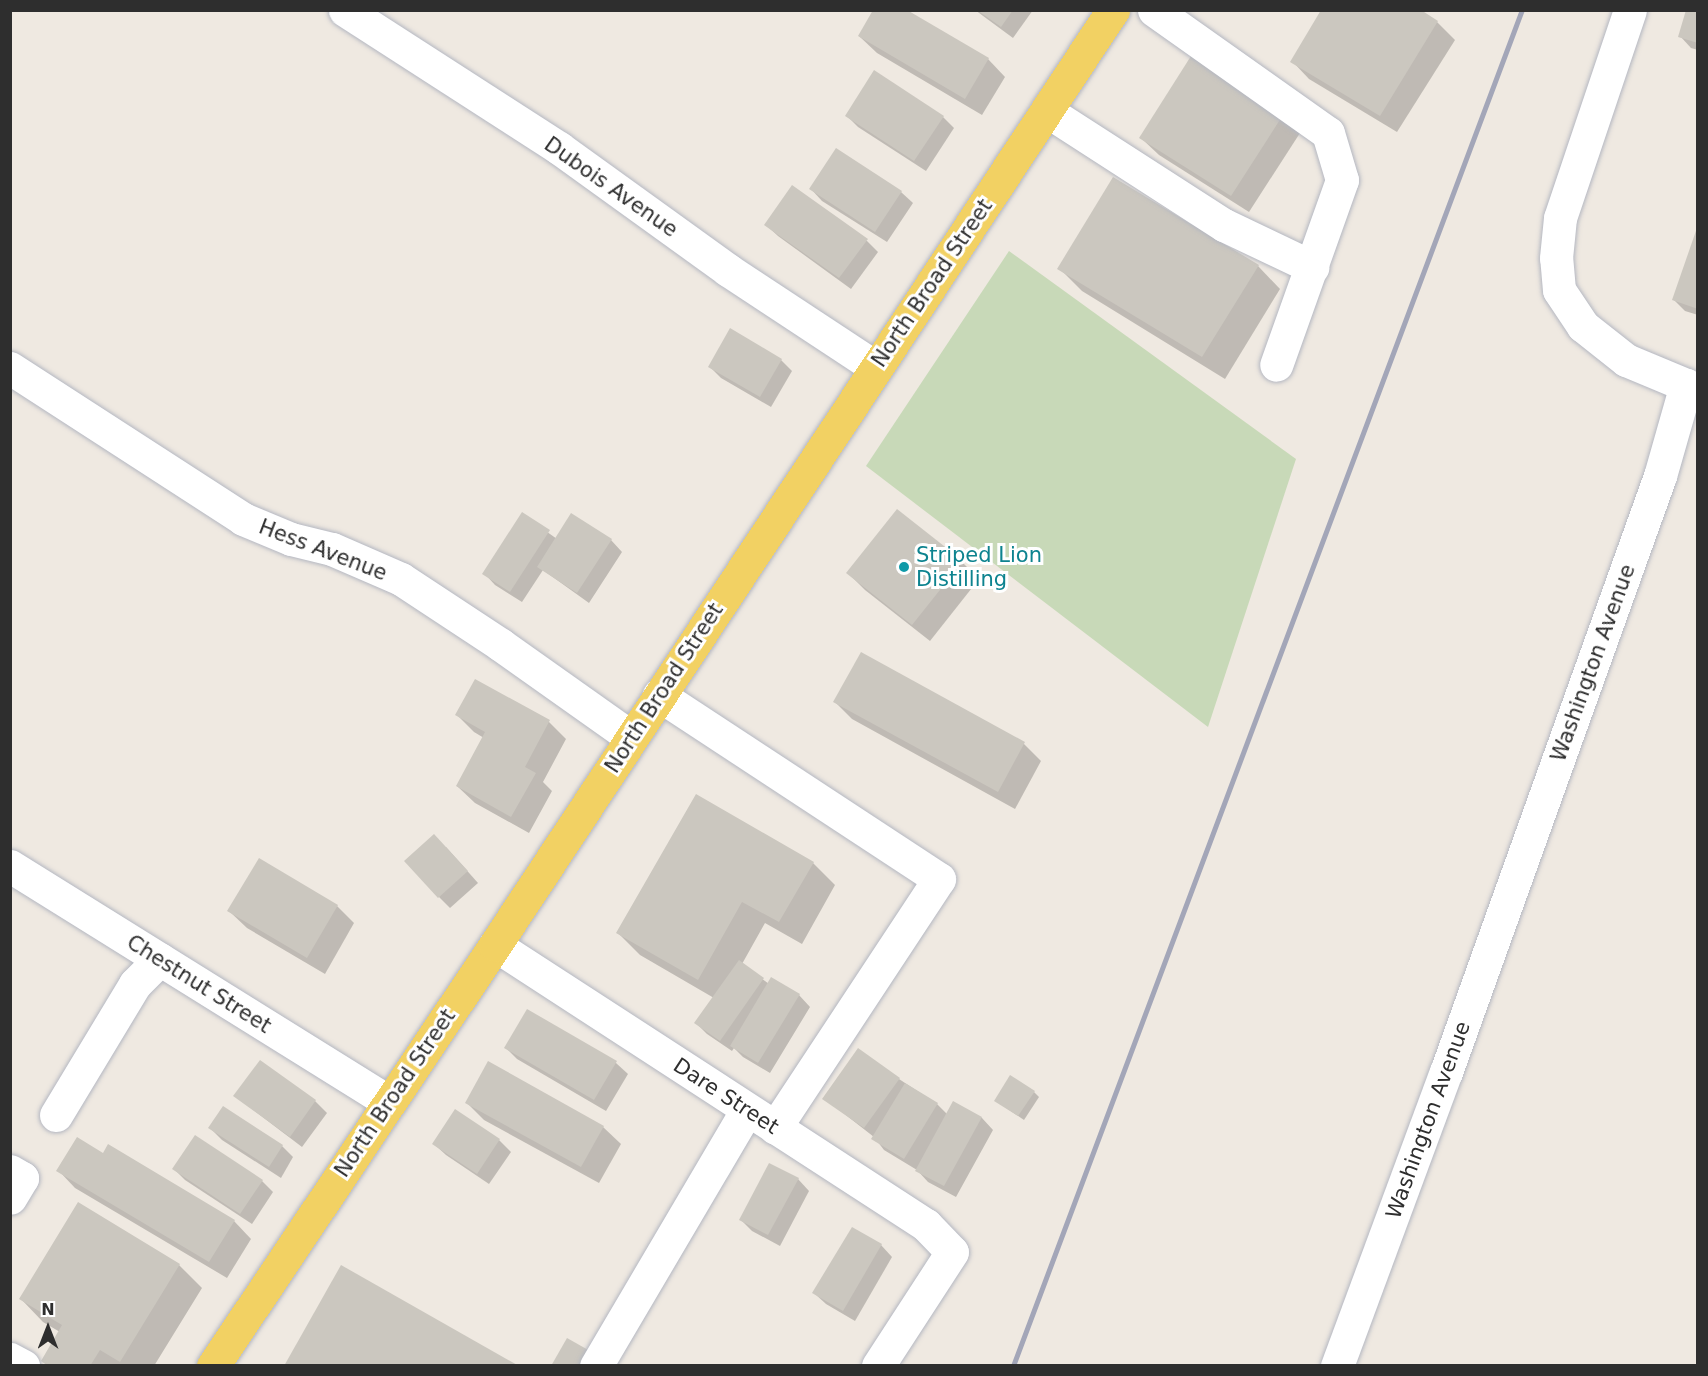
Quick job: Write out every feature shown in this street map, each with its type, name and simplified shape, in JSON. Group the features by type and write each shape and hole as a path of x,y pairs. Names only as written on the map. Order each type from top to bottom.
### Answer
{"main road":[{"name":"North Broad Street","path":"215,1365 1113,10"}],"street":[{"name":"Dubois Avenue","path":"345,10 559,148 728,270 875,367"},
{"path":"1154,10 1328,133 1342,180 1276,365"},
{"name":"Washington Avenue","path":"1337,1365 1446,1072 1692,387 1626,360 1583,326 1559,290 1556,258 1560,218 1630,10"},
{"path":"1047,111 1224,225 1312,267"},
{"name":"Hess Avenue","path":"10,368 243,519 291,539 332,549 401,579 501,645 631,737"},
{"path":"659,695 939,879 775,1128"},
{"name":"Chestnut Street","path":"10,866 388,1101"},
{"name":"Dare Street","path":"495,945 926,1225 952,1252 878,1365"},
{"path":"56,1115 135,984 160,959"},
{"path":"596,1365 747,1110"},
{"path":"10,1171 22,1178 10,1198"},
{"path":"10,1359 22,1365"}],"green space":[{"path":"1009,251 1296,459 1208,727 866,466"}],"building":[{"path":"873,10 907,10 989,58 965,99 858,36"},
{"path":"977,10 1013,10 1001,27"},
{"path":"1321,10 1421,10 1438,21 1380,116 1290,62"},
{"path":"1686,10 1698,10 1698,43 1678,37"},
{"path":"1191,56 1283,115 1231,196 1139,138"},
{"path":"874,70 944,116 914,161 845,116"},
{"path":"836,148 902,191 875,232 809,189"},
{"path":"1113,177 1259,265 1202,357 1057,269"},
{"path":"792,185 868,239 839,278 764,225"},
{"path":"1698,225 1698,309 1672,300"},
{"path":"730,328 782,359 760,397 708,367"},
{"name":"Striped Lion Distilling","path":"897,509 963,561 912,625 846,573"},
{"path":"522,512 550,530 510,592 482,574"},
{"path":"571,513 612,539 577,593 537,567"},
{"path":"861,652 1025,742 998,792 833,702"},
{"path":"475,679 550,720 525,767 536,773 511,817 456,786 485,732 455,715"},
{"path":"696,794 814,862 779,922 742,902 698,980 616,933"},
{"path":"434,834 468,871 438,898 404,861"},
{"path":"259,858 338,905 307,958 227,911"},
{"path":"739,960 764,978 720,1041 694,1023"},
{"path":"771,977 800,994 758,1063 730,1046"},
{"path":"527,1009 617,1061 594,1100 504,1048"},
{"path":"858,1048 900,1078 864,1128 822,1099"},
{"path":"260,1060 316,1100 290,1137 233,1096"},
{"path":"488,1061 604,1126 581,1167 465,1103"},
{"path":"1010,1075 1035,1091 1018,1116 994,1101"},
{"path":"905,1083 938,1103 904,1159 871,1139"},
{"path":"953,1101 982,1117 944,1186 915,1171"},
{"path":"223,1106 283,1145 269,1167 208,1128"},
{"path":"455,1109 500,1139 477,1174 432,1144"},
{"path":"195,1135 263,1180 240,1214 172,1169"},
{"path":"77,1137 103,1153 108,1144 235,1220 209,1262 56,1171"},
{"path":"769,1163 799,1178 768,1235 739,1220"},
{"path":"78,1202 180,1264 120,1362 100,1350 90,1366 48,1366 41,1361 62,1325 19,1299"},
{"path":"852,1227 882,1244 843,1311 812,1293"},
{"path":"341,1265 519,1366 284,1366"},
{"path":"567,1338 590,1351 581,1366 551,1366"}],"railway":[{"path":"1013,1366 1522,10"}],"place":[{"name":"Striped Lion Distilling","path":"904,567"}]}
